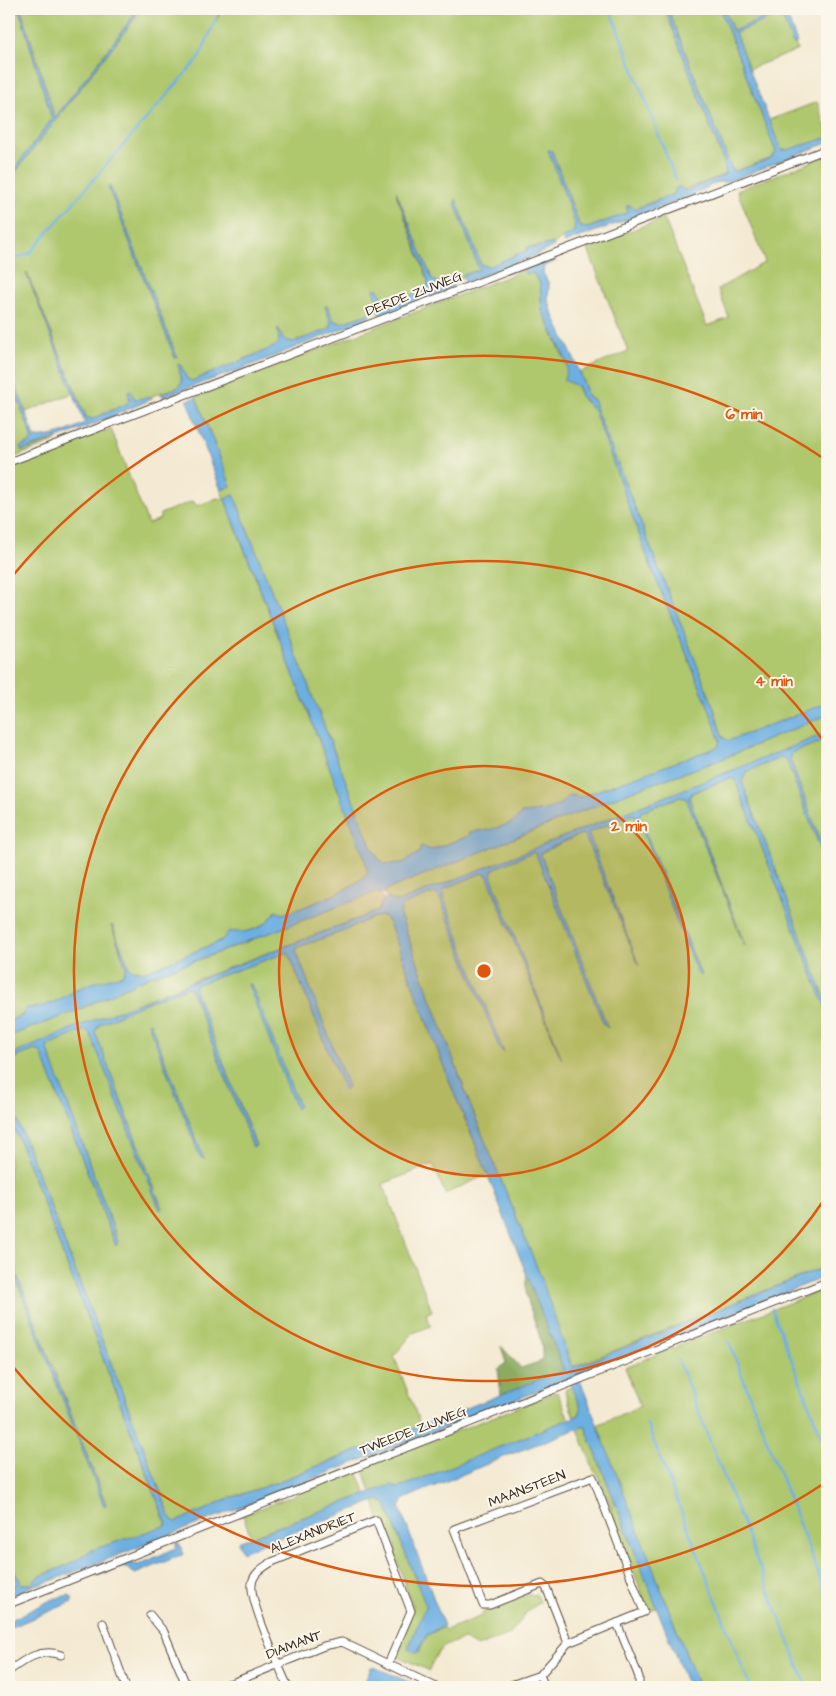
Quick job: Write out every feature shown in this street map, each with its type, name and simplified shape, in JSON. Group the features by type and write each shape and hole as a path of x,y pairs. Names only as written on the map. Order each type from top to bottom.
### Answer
{"street":[{"name":"DERDE ZIJWEG","path":"9,462 827,150"},
{"name":"TWEEDE ZIJWEG","path":"9,1604 827,1282"},
{"name":"MAANSTEEN","path":"592,1477 644,1612 618,1623 568,1643 546,1587 542,1584 490,1605 483,1605 454,1529 592,1477"},
{"name":"ALEXANDRIET","path":"288,1687 256,1603 252,1584 257,1572 272,1562 376,1520 411,1611 388,1664"},
{"path":"150,1615 164,1632 187,1687"},
{"path":"103,1623 126,1687"},
{"path":"618,1623 639,1677 639,1687"},
{"name":"DIAMANT","path":"215,1687 324,1646 342,1642 436,1687"},
{"path":"505,1687 540,1675 568,1643"},
{"path":"9,1671 32,1656 44,1652 62,1656"},
{"path":"540,1675 545,1687"}],"green space":[{"path":"9,9 19,9 52,119 9,176"},
{"path":"21,9 136,9 132,18 55,118"},
{"path":"138,9 220,9 216,21 222,9 665,9 724,162 726,174 634,209 629,205 627,213 587,228 580,227 552,152 549,150 575,223 574,232 553,244 527,248 528,250 490,266 481,265 456,201 479,270 462,275 463,278 451,283 450,280 440,284 432,279 396,194 428,280 427,289 390,304 384,300 377,288 375,289 379,303 377,311 342,323 334,321 327,305 325,307 331,323 330,329 293,342 283,339 278,328 279,342 274,347 192,381 187,379 180,364 178,364 182,381 179,387 140,400 135,399 130,390 128,392 130,400 126,404 92,419 86,417 27,273 73,393 26,412 9,367 9,180 135,18","holes":["108,187 110,187 177,357 175,358"]},
{"path":"668,9 720,9 776,152 770,159 736,171 732,170"},
{"path":"724,9 777,9 779,12 733,31"},
{"path":"781,13 793,44 795,44 798,50 749,69 735,33"},
{"path":"817,102 827,132 827,138 787,150 781,150 769,120"},
{"path":"827,156 827,703 728,742 722,736 714,708 595,407 595,401 588,397 580,372 628,351 587,247 664,218 707,326 729,318 718,289 765,262 737,190"},
{"path":"524,270 525,274 533,273 540,283 542,310 583,400 594,410 651,567 710,711 720,741 718,747 580,797 569,795 554,807 541,811 521,813 513,822 491,830 470,832 469,836 430,850 421,846 420,852 403,863 385,864 378,858 371,846 234,495 225,500 364,856 368,873 352,885 302,908 282,914 276,911 272,917 256,929 243,932 229,931 221,941 144,972 130,970 111,925 126,967 123,975 80,988 48,1006 38,1009 25,1008 23,1014 9,1021 9,464 111,429 148,524 160,519 160,514 193,501 197,506 217,498 224,499 221,490 231,486 196,397"},
{"path":"9,376 33,439 22,451 57,439 54,442 9,459 9,456 15,453 13,449 9,450"},
{"path":"827,715 827,733 398,902 388,898 385,893 386,890 637,789 717,761"},
{"path":"827,740 827,859 790,759 793,752"},
{"path":"780,758 786,759 827,866 827,1004 742,782 746,772"},
{"path":"730,778 735,779 827,1011 827,1266 573,1367 555,1325 541,1277 471,1107 400,915 402,905 434,893 439,896 499,1047 503,1051 443,897 443,889 482,873 487,874 560,1056 490,875 493,869 533,852 536,854 604,1024 607,1027 540,853 581,834 585,836 638,963 587,833 636,815 697,973 701,975 639,816 642,811 679,797 686,798 744,945 689,798 692,793"},
{"path":"374,893 380,893 383,900 378,911 188,983 9,1056 9,1036 69,1014 148,977 217,953"},
{"path":"384,916 390,925 455,1096 488,1174 445,1194 433,1164 383,1184 432,1311 426,1314 431,1326 413,1333 394,1356 421,1426 272,1484 221,1501 212,1507 176,1522 171,1519 9,1099 9,1060 35,1050 41,1052 116,1246 118,1241 47,1048 50,1044 85,1030 90,1032 160,1210 162,1208 95,1032 100,1024 150,1001 190,987 253,1147 256,1145 194,989 195,985 288,952 344,1089 348,1087 296,951 298,947 341,932 374,917"},
{"path":"9,1120 18,1137 167,1526 92,1550 70,1564 39,1577 31,1584 22,1584 13,1569 17,1584 9,1587 9,1261 104,1505 106,1504 9,1254"},
{"path":"527,1274 564,1371 501,1395 498,1369 506,1363 501,1346 521,1368 542,1361 540,1338 527,1295"},
{"path":"827,1288 827,1687 699,1687 597,1425 640,1406 625,1367"},
{"path":"572,1387 581,1409 579,1415 574,1417 565,1392 566,1389"},
{"path":"557,1392 569,1419 398,1489 392,1485 371,1492 362,1468"},
{"path":"585,1426 657,1608 648,1611 629,1558 624,1555 609,1511 611,1507 598,1474 594,1471 578,1429"},
{"path":"357,1471 366,1494 251,1537 243,1515"},
{"path":"378,1500 386,1504 426,1606 419,1652 427,1635 443,1628 446,1630 482,1616 483,1612 528,1594 537,1595 540,1602 527,1612 510,1634 477,1647 463,1639 449,1644 438,1653 429,1671 397,1656 395,1652 413,1608 395,1554 396,1546 378,1517 374,1501"}],"water":[{"path":"19,9 21,9 55,118 132,18 136,9 138,9 135,18 9,180 9,176 52,119"},
{"path":"665,9 668,9 732,170 736,171 770,159 776,152 720,9 724,9 733,31 778,12 777,9 793,9 786,12 797,43 793,44 781,14 735,33 781,150 787,150 827,138 827,143 727,182 717,182 691,196 564,243 563,237 574,232 575,223 548,150 552,151 580,227 588,228 627,213 627,206 629,205 635,209 673,195 676,188 680,187 686,191 726,174 724,162"},
{"path":"110,186 177,357 175,358 108,187"},
{"path":"396,191 432,279 440,284 450,280 453,286 443,292 380,317 374,289 377,288 384,300 390,304 427,289 428,280"},
{"path":"456,199 481,265 490,266 532,246 533,248 553,243 554,246 534,256 465,282 462,275 479,270 455,203"},
{"path":"554,259 556,261 544,266 543,273 549,284 548,299 553,314 580,372 588,397 595,401 595,407 714,708 722,736 728,741 827,703 827,715 717,761 637,789 386,890 385,893 374,893 217,953 148,977 69,1014 9,1036 9,1021 23,1015 25,1008 46,1005 88,984 123,975 126,967 112,925 130,969 144,972 221,941 229,931 243,932 256,929 272,917 276,911 282,914 328,898 352,885 368,873 364,856 225,499 234,495 371,846 378,858 385,864 403,863 420,852 421,846 431,850 469,836 470,832 506,825 518,818 521,813 554,807 569,795 580,797 718,747 720,741 710,711 651,567 594,410 583,399 577,386 564,380 567,369 566,360 542,310 540,283 533,273 525,274 524,270"},
{"path":"26,273 86,417 92,419 126,404 130,400 128,391 130,390 135,399 152,397 152,399 85,428 22,451 20,447 30,443 33,439 9,376 9,367 35,437 54,435 85,423"},
{"path":"327,305 334,321 342,323 370,313 369,318 244,368 163,397 161,394 179,387 182,381 178,364 180,363 187,379 192,381 274,347 279,342 278,328 283,339 293,342 330,329 331,323 325,306"},
{"path":"196,397 231,486 221,490 187,401"},
{"path":"827,733 827,740 793,752 790,759 827,859 827,866 786,759 780,758 746,772 742,782 827,1004 827,1011 735,780 730,778 692,793 689,798 745,946 686,798 679,797 642,811 639,816 701,976 697,973 636,815 631,815 588,833 639,966 585,836 581,834 540,853 608,1028 604,1025 536,854 533,852 493,869 491,875 562,1059 487,875 482,873 444,889 443,897 504,1053 499,1047 439,896 434,893 402,906 400,915 471,1107 541,1277 573,1367 827,1266 827,1276 578,1375 699,1687 688,1687 585,1426 511,1454 404,1499 400,1508 444,1626 427,1635 417,1653 408,1648 426,1606 386,1504 378,1500 242,1552 238,1542 371,1492 392,1485 398,1488 579,1415 581,1409 568,1379 93,1565 42,1584 37,1584 9,1597 9,1587 17,1584 12,1567 22,1584 31,1584 38,1577 70,1564 92,1550 167,1525 18,1137 9,1120 9,1099 171,1519 175,1522 212,1507 221,1501 272,1484 564,1370 455,1096 390,925 384,916 374,917 341,932 298,947 296,951 348,1087 344,1090 288,952 195,985 194,989 256,1146 253,1147 190,987 150,1001 100,1024 95,1032 162,1209 160,1210 90,1033 85,1030 47,1047 118,1242 116,1246 41,1052 35,1050 9,1060 9,1056 76,1027 378,911 383,900 388,898 398,902"},
{"path":"248,984 251,984 299,1106 296,1109"},
{"path":"150,1022 204,1159 200,1157 148,1023"},
{"path":"9,1254 106,1505 104,1506 9,1261"},
{"path":"176,1542 184,1554 135,1574 128,1567 118,1568 97,1576 96,1574 129,1562 138,1565 176,1548"},
{"path":"69,1595 72,1597 72,1602 9,1628 9,1621 53,1599"},
{"path":"371,1667 374,1667 421,1687 362,1687"}],"waterway":[{"path":"610,9 676,180"},
{"path":"9,260 29,254 199,58 216,19"},
{"path":"821,1290 827,1305"},
{"path":"772,1309 827,1451"},
{"path":"729,1342 827,1596"},
{"path":"678,1360 807,1687"},
{"path":"647,1424 750,1687"}]}
